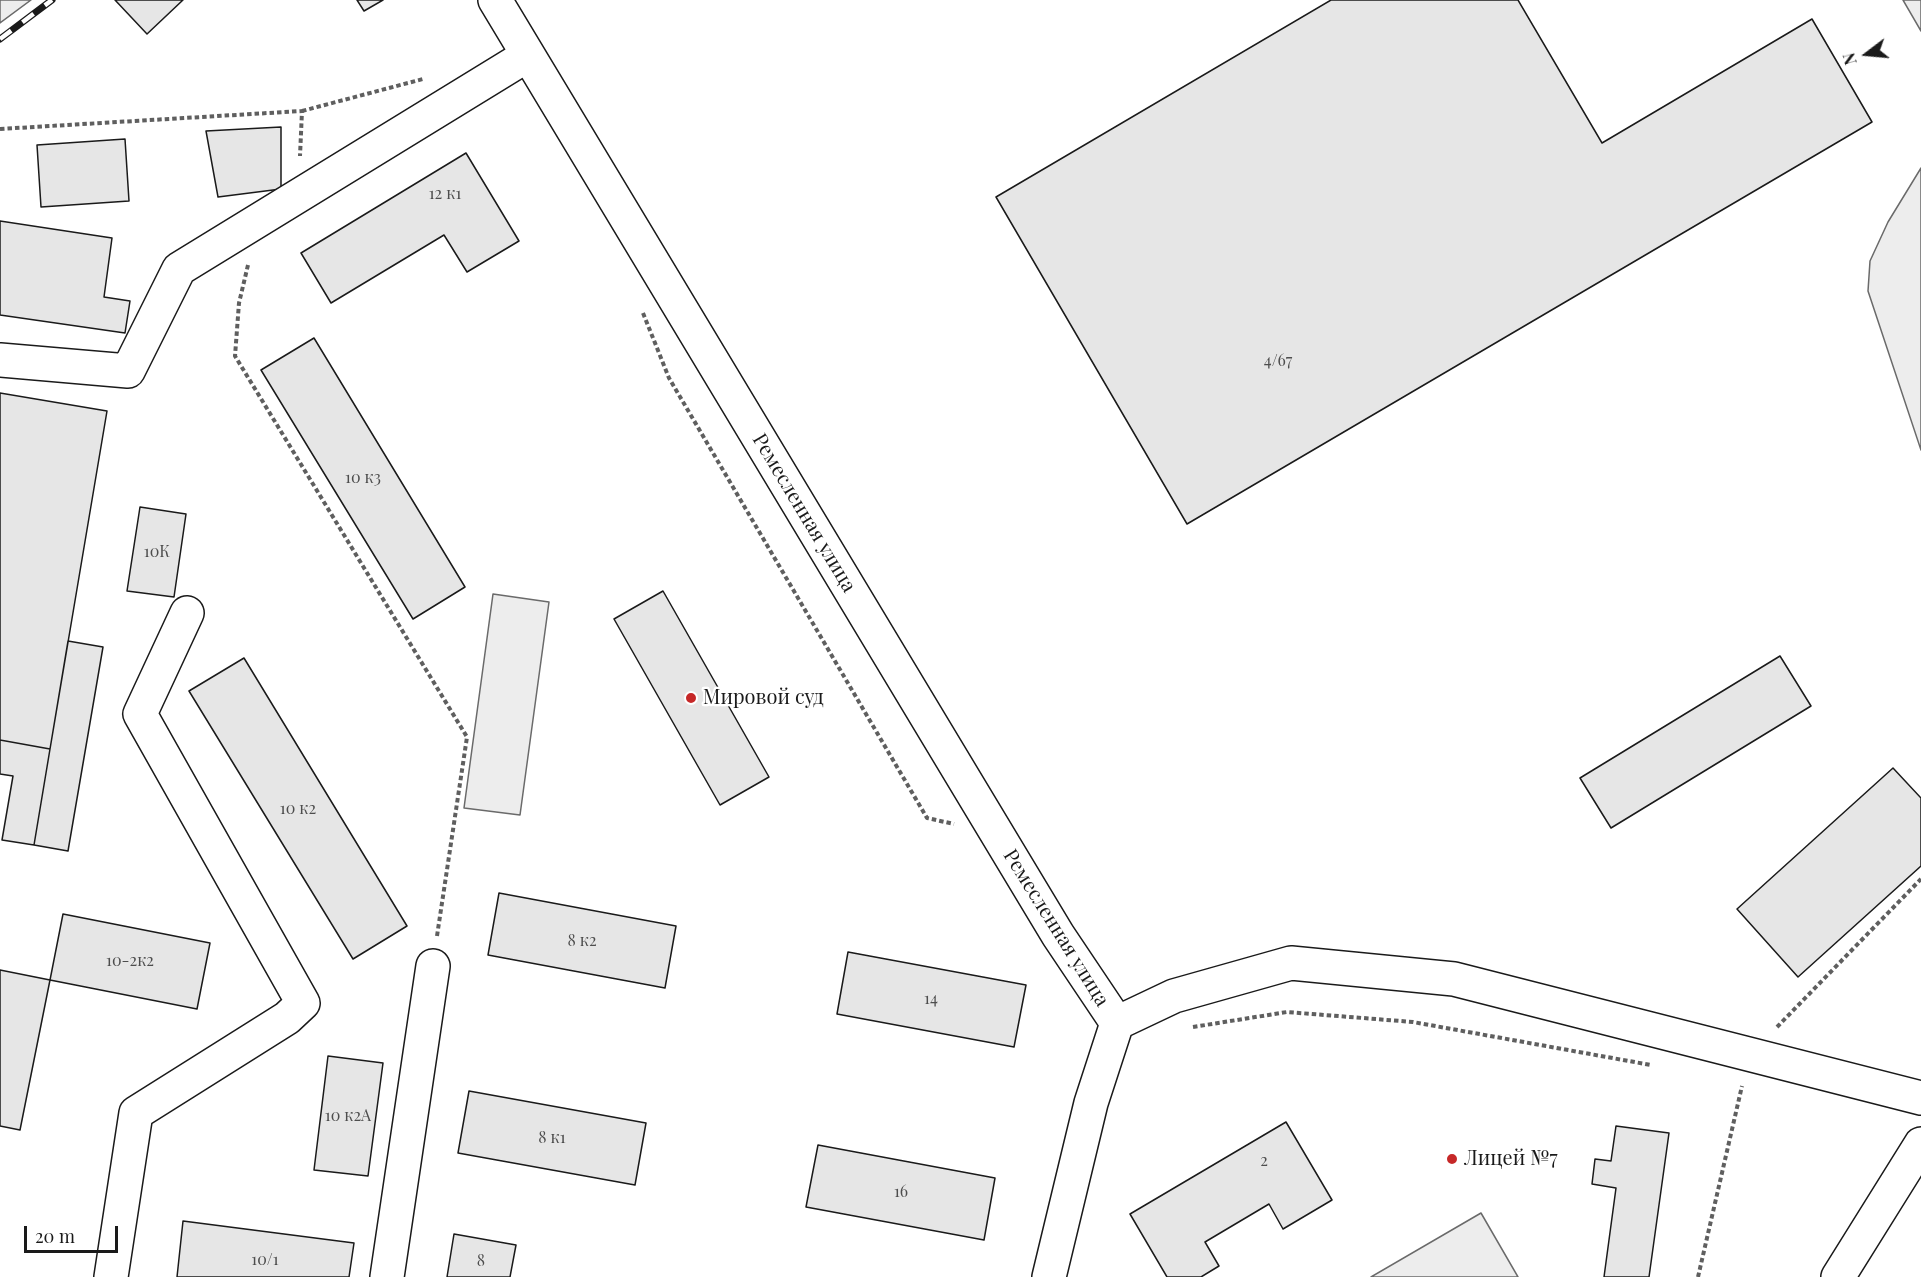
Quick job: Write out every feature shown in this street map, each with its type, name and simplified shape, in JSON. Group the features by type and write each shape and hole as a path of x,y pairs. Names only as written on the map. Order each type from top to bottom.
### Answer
{"street":[{"name":"Ремесленная улица","path":"495,0 1058,935 1117,1023"},
{"path":"0,360 128,371 179,269 528,55"},
{"path":"111,1277 136,1113 287,1018 303,1003 140,714 187,613"},
{"path":"1049,1277 1090,1104 1117,1023 1174,996 1291,963 1454,979 1921,1098"},
{"path":"387,1277 433,966"},
{"path":"1838,1277 1921,1144"}],"path":[{"path":"0,129 302,111 426,78"},
{"path":"299,167 302,111"},
{"path":"259,220 239,303 235,356 467,737 433,966"},
{"path":"640,306 669,378 927,818 954,824 960,833"},
{"path":"1698,1277 1750,1054 1921,879"},
{"path":"1183,1028 1287,1012 1413,1022 1661,1067"}],"shaded area":[{"path":"0,0 31,0 0,23"},
{"path":"1903,0 1921,0 1921,31"},
{"path":"1921,168 1921,450 1868,291 1870,261 1888,222"},
{"path":"493,594 549,602 520,815 464,808"},
{"path":"1481,1213 1518,1277 1371,1277"}],"building":[{"path":"115,0 183,0 147,34"},
{"path":"357,0 383,0 364,11"},
{"path":"1331,0 1518,0 1602,143 1812,19 1872,122 1187,524 996,197"},
{"path":"281,127 281,189 218,197 206,131"},
{"path":"125,139 129,201 41,207 37,145"},
{"path":"466,153 519,241 467,272 444,235 331,303 301,253"},
{"path":"0,221 112,238 104,297 130,301 125,333 0,315"},
{"path":"314,338 465,587 413,619 261,370"},
{"path":"0,393 107,411 50,749 0,740"},
{"path":"140,507 186,514 174,597 127,591"},
{"name":"Мировой суд","path":"663,591 769,777 720,805 614,619"},
{"path":"68,641 103,647 68,851 34,845"},
{"path":"1780,656 1811,706 1611,828 1580,778"},
{"path":"244,658 407,926 353,959 189,691"},
{"path":"0,740 50,749 34,845 2,840 13,776 0,774"},
{"path":"1893,768 1921,798 1921,866 1798,977 1737,909"},
{"path":"499,893 676,926 665,988 488,955"},
{"path":"63,914 210,943 197,1009 50,980"},
{"path":"848,952 1026,985 1014,1047 837,1014"},
{"path":"0,970 50,980 20,1130 0,1126"},
{"path":"328,1056 383,1063 368,1176 314,1170"},
{"path":"469,1091 646,1123 635,1185 458,1153"},
{"path":"1286,1122 1332,1200 1283,1229 1269,1204 1205,1242 1219,1266 1201,1277 1167,1277 1130,1214"},
{"path":"1616,1126 1669,1133 1649,1277 1604,1277 1616,1188 1592,1184 1595,1159 1611,1161"},
{"path":"818,1145 995,1178 984,1240 806,1207"},
{"path":"183,1221 354,1243 349,1277 177,1277"},
{"path":"454,1234 516,1245 510,1277 447,1277"}],"railway":[{"path":"0,39 52,0"}],"place":[{"name":"Мировой суд","path":"691,698"},
{"name":"Лицей №7","path":"1452,1159"}]}
